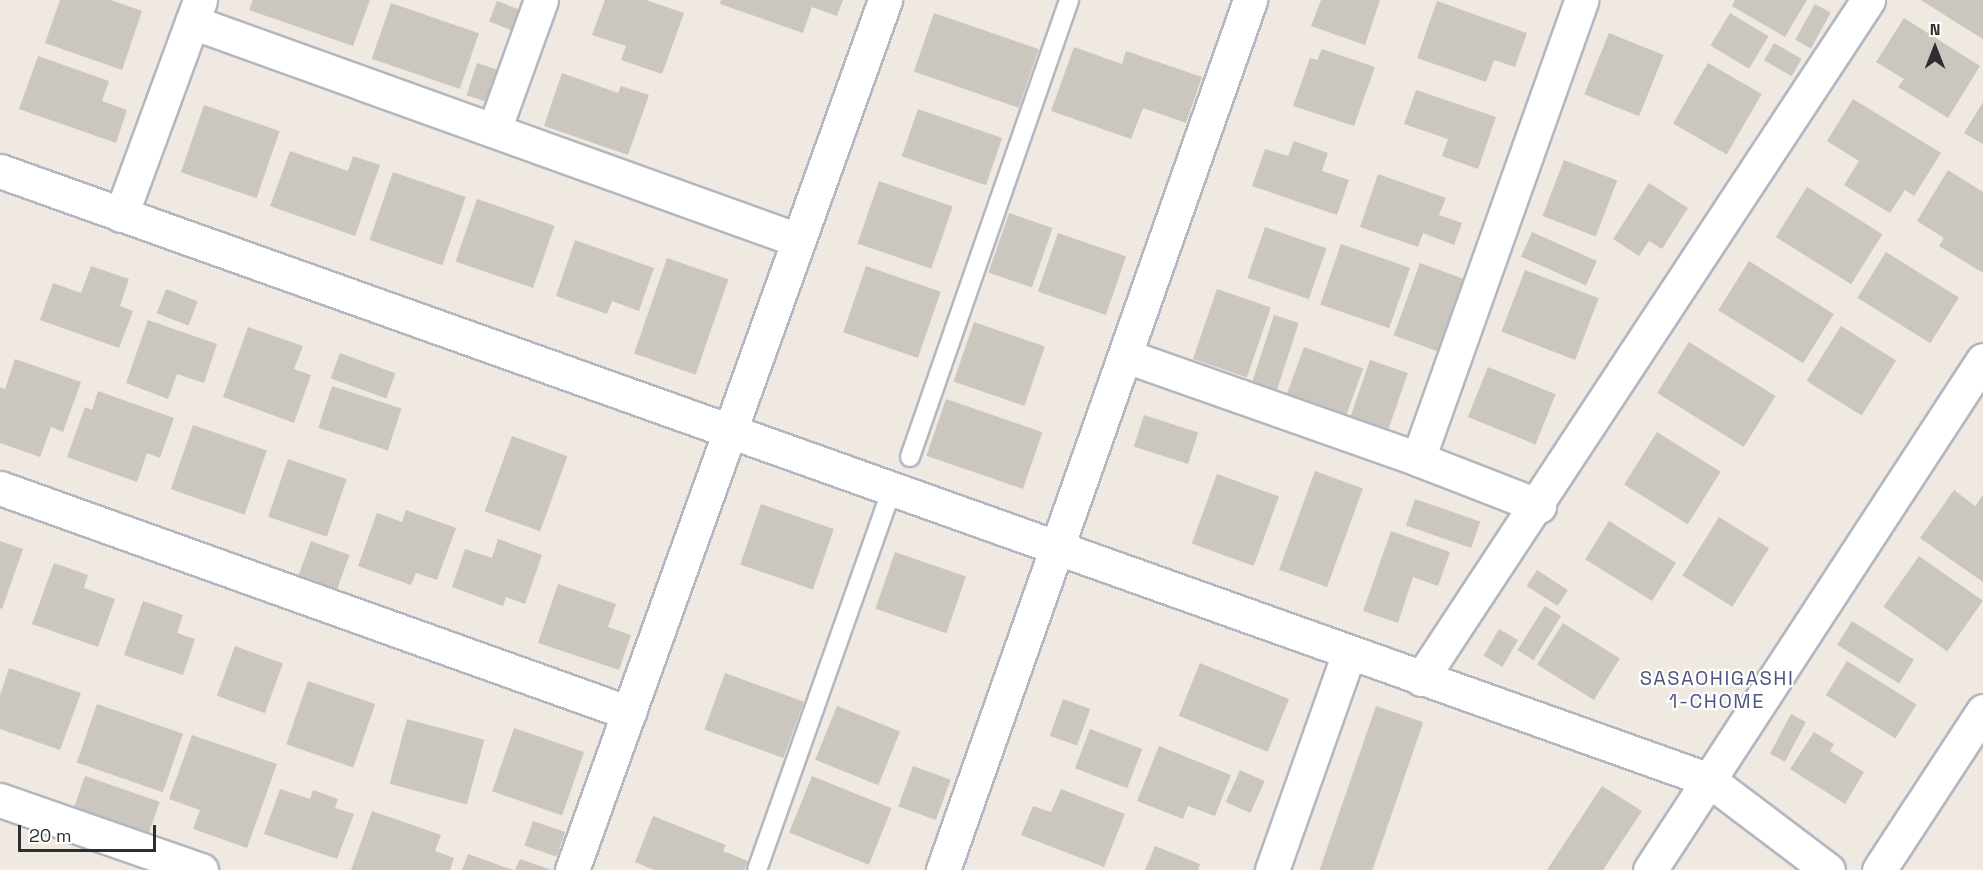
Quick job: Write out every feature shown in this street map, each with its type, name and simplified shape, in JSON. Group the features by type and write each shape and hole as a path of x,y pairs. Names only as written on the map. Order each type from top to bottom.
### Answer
{"street":[{"path":"494,130 541,0"},
{"path":"573,870 728,432 885,0"},
{"path":"943,870 1250,0"},
{"path":"1418,459 1581,0"},
{"path":"1421,679 1539,506 1868,0"},
{"path":"121,215 196,11 494,130 798,240"},
{"path":"0,171 728,432 1059,546 1421,679 1709,780 1828,870"},
{"path":"1126,356 1418,459 1539,506"},
{"path":"1650,870 1983,360"},
{"path":"0,488 629,713"},
{"path":"1272,870 1349,653"},
{"path":"1879,870 1983,711"},
{"path":"0,800 201,870"}],"lane":[{"path":"910,457 1069,0"},
{"path":"757,870 892,489"}],"building":[{"path":"60,0 111,0 142,11 122,70 45,43"},
{"path":"253,0 370,0 353,46 249,10"},
{"path":"605,0 646,0 684,13 662,74 621,60 626,46 592,35"},
{"path":"721,0 843,0 837,16 812,7 803,33 720,4"},
{"path":"1321,0 1380,0 1365,45 1311,26"},
{"path":"1735,0 1807,0 1785,37 1732,6"},
{"path":"1921,0 1983,0 1983,39 1957,23"},
{"path":"497,1 529,13 521,34 489,22"},
{"path":"1437,1 1527,33 1515,67 1494,60 1486,82 1417,58"},
{"path":"391,3 479,33 460,89 372,59"},
{"path":"1815,4 1831,13 1811,49 1795,40"},
{"path":"934,13 1039,49 1019,108 914,72"},
{"path":"1730,13 1769,36 1749,69 1710,46"},
{"path":"1904,18 1980,66 1948,118 1898,87 1904,79 1876,62"},
{"path":"1609,33 1664,55 1639,116 1584,94"},
{"path":"1774,43 1802,59 1792,76 1764,60"},
{"path":"1074,47 1122,64 1126,51 1202,77 1186,123 1143,108 1131,139 1051,111"},
{"path":"1322,49 1375,67 1354,126 1293,106 1310,58 1317,60"},
{"path":"38,56 109,81 102,101 127,110 116,143 19,109"},
{"path":"477,63 507,73 497,105 466,95"},
{"path":"1708,63 1762,94 1727,155 1673,124"},
{"path":"562,73 618,93 621,86 649,95 628,155 544,126"},
{"path":"1416,90 1496,117 1478,169 1442,156 1448,139 1404,124"},
{"path":"1853,99 1941,153 1914,196 1905,190 1890,213 1844,185 1859,161 1827,141"},
{"path":"1983,102 1983,144 1964,133"},
{"path":"204,105 280,131 257,198 181,172"},
{"path":"918,109 1002,138 986,185 902,156"},
{"path":"1294,141 1328,153 1322,171 1349,180 1337,215 1252,186 1265,149 1288,156"},
{"path":"290,151 348,171 353,156 380,165 355,236 270,206"},
{"path":"1564,160 1617,180 1596,236 1542,216"},
{"path":"1948,170 1983,192 1983,273 1939,246 1944,238 1917,221"},
{"path":"393,172 466,197 442,265 370,240"},
{"path":"1378,174 1446,198 1439,215 1462,223 1454,245 1423,233 1418,247 1360,227"},
{"path":"879,181 953,206 931,269 858,243"},
{"path":"1649,183 1688,208 1662,249 1649,241 1639,256 1613,239"},
{"path":"1807,187 1882,234 1851,284 1776,237"},
{"path":"477,199 555,226 533,288 456,261"},
{"path":"1009,213 1052,228 1032,288 988,273"},
{"path":"1265,227 1326,248 1309,299 1247,278"},
{"path":"1532,232 1597,261 1586,286 1521,257"},
{"path":"1058,233 1126,256 1106,315 1038,292"},
{"path":"575,240 654,268 639,311 612,301 607,314 556,296"},
{"path":"1341,244 1410,268 1389,328 1320,305"},
{"path":"1886,252 1959,298 1930,343 1857,298"},
{"path":"667,258 728,279 696,375 634,353"},
{"path":"1749,261 1834,314 1803,363 1718,310"},
{"path":"1420,263 1468,280 1442,353 1394,335"},
{"path":"91,266 129,279 120,306 133,311 119,348 40,320 53,283 81,293"},
{"path":"866,266 941,292 918,358 843,332"},
{"path":"1525,270 1599,298 1575,360 1501,332"},
{"path":"166,289 198,301 188,325 157,313"},
{"path":"1217,289 1271,308 1247,378 1193,359"},
{"path":"1274,315 1299,323 1275,396 1250,388"},
{"path":"148,320 217,344 204,383 177,374 168,399 126,383"},
{"path":"974,322 1045,346 1024,406 953,382"},
{"path":"1841,326 1896,360 1862,416 1807,381"},
{"path":"248,327 303,346 294,369 311,375 294,423 223,397"},
{"path":"1689,342 1776,396 1744,447 1657,393"},
{"path":"1304,347 1363,369 1346,416 1287,395"},
{"path":"340,353 395,373 386,399 331,378"},
{"path":"15,359 81,382 63,432 51,427 40,457 0,443 0,387 5,389"},
{"path":"1370,360 1408,373 1389,429 1351,416"},
{"path":"1488,367 1556,394 1535,444 1468,417"},
{"path":"332,386 401,409 388,450 318,428"},
{"path":"98,391 174,418 160,458 147,453 137,482 67,457 85,407 92,410"},
{"path":"946,399 1042,432 1023,489 926,456"},
{"path":"1144,415 1198,433 1188,464 1134,446"},
{"path":"193,425 267,450 245,515 171,489"},
{"path":"1657,432 1721,472 1688,524 1624,485"},
{"path":"512,436 567,456 540,531 485,511"},
{"path":"288,459 347,479 327,537 268,517"},
{"path":"1315,471 1363,488 1327,587 1279,570"},
{"path":"1217,474 1279,497 1254,566 1192,544"},
{"path":"1954,490 1975,506 1983,495 1983,582 1920,538"},
{"path":"1415,499 1480,521 1471,548 1406,525"},
{"path":"761,504 834,529 813,590 740,565"},
{"path":"406,510 456,528 437,580 416,573 411,585 358,566 377,513 402,522"},
{"path":"1719,517 1769,548 1732,607 1682,576"},
{"path":"1609,521 1676,563 1652,601 1585,559"},
{"path":"1391,531 1450,552 1438,586 1413,577 1398,623 1363,611"},
{"path":"498,539 542,555 525,604 506,597 503,606 452,587 465,549 492,558"},
{"path":"0,541 23,549 2,609 0,608"},
{"path":"311,541 350,555 337,590 298,576"},
{"path":"895,552 966,576 946,633 875,609"},
{"path":"1919,556 1983,601 1947,652 1883,607"},
{"path":"54,563 88,575 84,588 115,599 98,647 32,624"},
{"path":"1537,570 1568,590 1558,606 1527,586"},
{"path":"558,584 616,604 608,627 631,635 619,670 538,643"},
{"path":"143,601 183,615 177,633 195,639 183,675 124,655"},
{"path":"1545,606 1561,616 1534,660 1517,650"},
{"path":"1852,621 1914,660 1899,683 1837,645"},
{"path":"1563,623 1620,659 1594,700 1537,665"},
{"path":"1499,629 1518,640 1503,667 1484,656"},
{"path":"235,646 283,663 265,713 217,696"},
{"path":"1847,661 1917,704 1895,738 1826,695"},
{"path":"1200,663 1289,699 1268,752 1179,716"},
{"path":"9,668 81,693 60,750 0,729 0,695"},
{"path":"725,673 804,702 783,758 704,729"},
{"path":"308,681 375,704 353,767 286,744"},
{"path":"1063,699 1090,709 1077,746 1050,736"},
{"path":"97,704 183,734 163,792 77,763"},
{"path":"837,706 900,731 878,785 815,760"},
{"path":"1376,706 1423,722 1372,870 1320,870"},
{"path":"1791,714 1806,722 1785,762 1770,754"},
{"path":"407,719 484,740 467,804 390,784"},
{"path":"514,728 584,752 562,815 492,791"},
{"path":"1090,729 1142,749 1127,788 1075,768"},
{"path":"1814,732 1834,744 1830,751 1864,772 1845,804 1790,769"},
{"path":"192,735 277,764 247,848 193,829 200,810 169,799"},
{"path":"1159,746 1231,775 1215,816 1188,806 1183,819 1137,801"},
{"path":"913,766 951,780 936,820 898,806"},
{"path":"1240,770 1265,781 1250,813 1226,802"},
{"path":"85,776 160,802 148,835 74,809"},
{"path":"812,776 892,808 869,865 789,833"},
{"path":"1602,786 1642,811 1603,870 1547,870"},
{"path":"280,789 310,799 313,790 338,799 335,808 354,814 337,859 264,834"},
{"path":"1061,789 1125,814 1104,867 1021,835 1033,806 1051,812"},
{"path":"372,811 441,835 435,851 454,858 450,870 351,870"},
{"path":"653,816 726,845 723,851 748,861 744,870 654,870 635,862"},
{"path":"533,821 565,832 557,857 525,846"},
{"path":"1155,846 1200,864 1198,870 1145,870"},
{"path":"468,854 513,870 462,870"},
{"path":"520,859 552,870 515,870"}],"district":[{"name":"SASAOHIGASHI 1-CHOME","path":"1717,690"}]}
